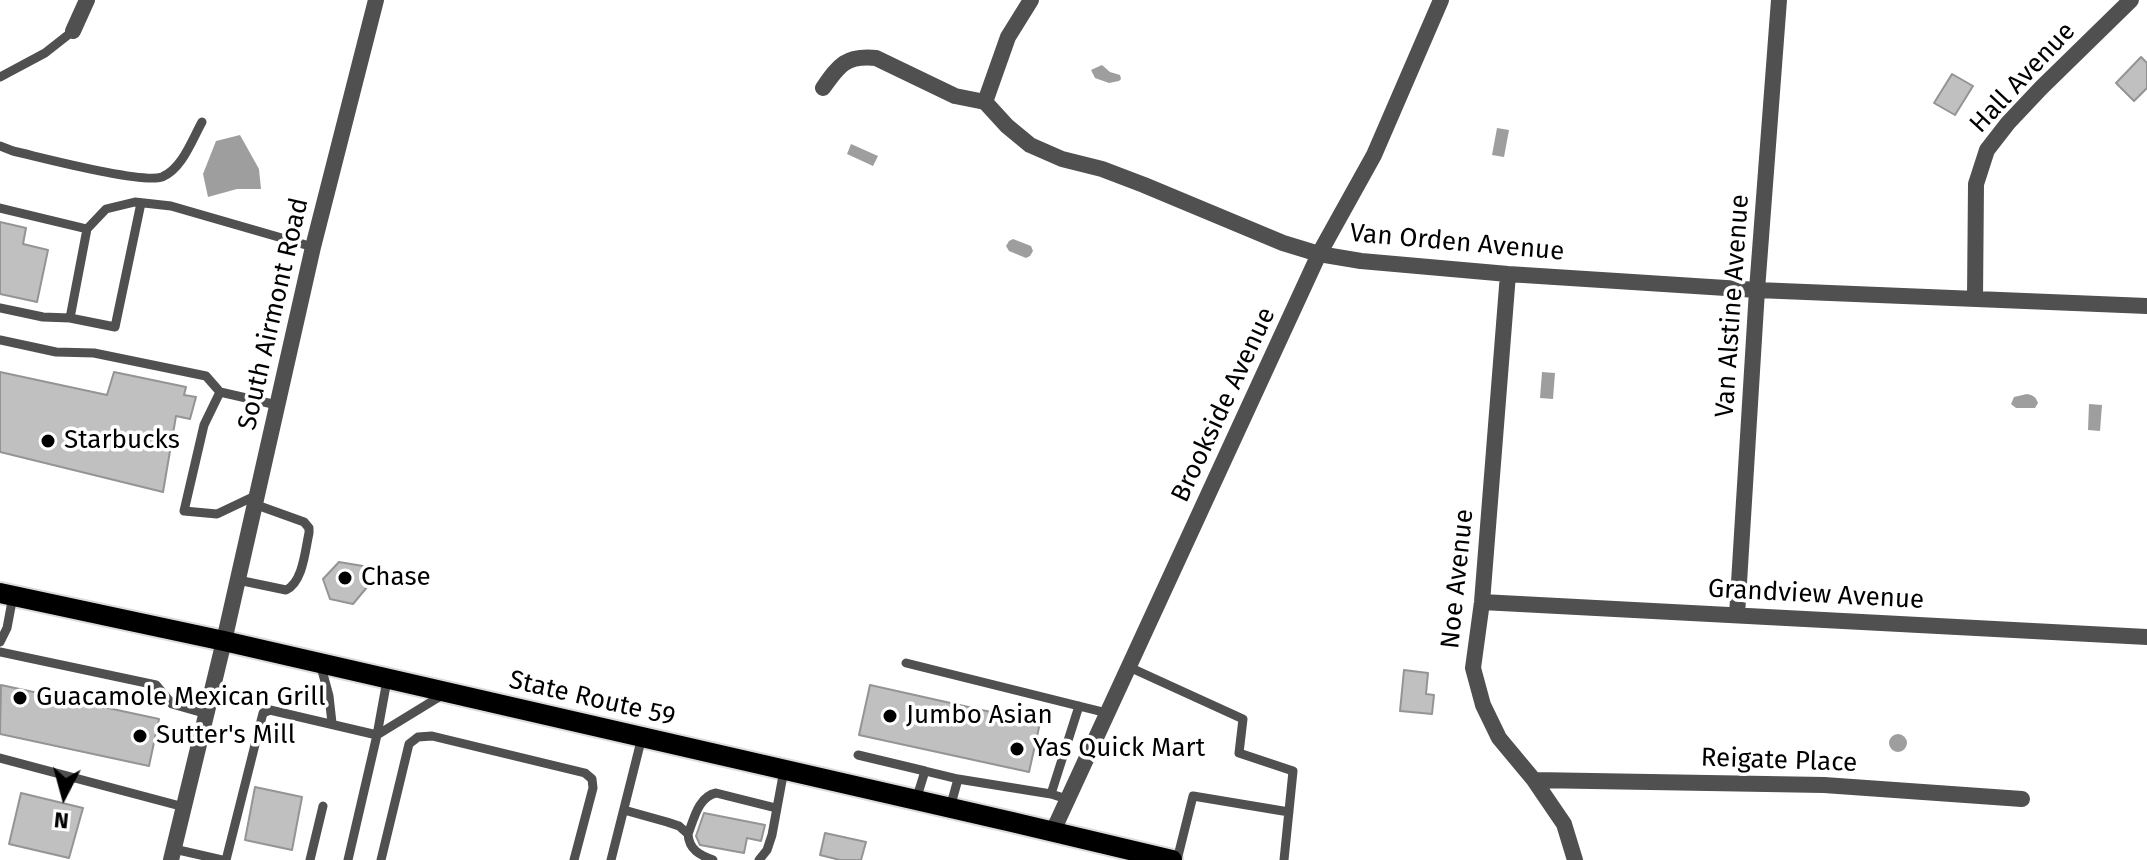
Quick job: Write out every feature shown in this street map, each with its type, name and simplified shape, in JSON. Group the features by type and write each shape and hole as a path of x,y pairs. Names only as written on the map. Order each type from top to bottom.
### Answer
{"main road":[{"name":"State Route 59","path":"6,594 224,641 1174,860"}],"street":[{"path":"73,31 87,0"},
{"name":"South Airmont Road","path":"173,855 313,247 376,0"},
{"path":"823,88 845,61 876,58 955,96 985,102 1008,37 1031,0"},
{"name":"Brookside Avenue","path":"1053,831 1059,797 1107,713 1319,254 1374,155 1441,0"},
{"name":"Van Alstine Avenue","path":"1737,615 1779,0"},
{"name":"Hall Avenue","path":"1975,298 1976,184 1987,150 2041,88 2131,0"},
{"name":"Van Orden Avenue","path":"985,102 1030,145 1062,159 1102,169 1283,243 1319,254 1361,261 1508,274 1757,290 2147,306"},
{"name":"Noe Avenue","path":"1508,274 1482,602 1473,668 1483,705 1499,738 1534,780 1564,824 1575,860"},
{"name":"Grandview Avenue","path":"1482,602 2147,637"},
{"name":"Reigate Place","path":"1534,780 1824,785 2022,799"}],"lane":[{"path":"0,77 45,53 73,31"},
{"path":"0,146 134,177 161,177 177,167 202,122"},
{"path":"70,318 87,229 106,209 135,202 171,206 313,247"},
{"path":"0,308 115,327 141,203"},
{"path":"0,208 87,229"},
{"path":"0,340 56,352 94,353 206,376 220,392 277,405"},
{"path":"220,392 204,425 184,511 217,514 256,499 304,522 309,528 295,585 286,590 238,580"},
{"path":"0,642 7,628 6,594"},
{"path":"0,652 156,685 172,704 207,714"},
{"path":"320,663 332,723"},
{"path":"906,663 1107,713"},
{"path":"1129,667 1243,719 1239,753 1293,771 1284,860"},
{"path":"348,860 388,679"},
{"path":"173,855 224,860 263,713 270,710 377,735 446,692"},
{"path":"858,755 958,779 1059,797 1079,706"},
{"path":"381,860 409,744 418,737 432,736 585,773 592,779 593,788 574,860"},
{"path":"611,860 642,737"},
{"path":"0,758 184,807"},
{"path":"759,860 767,850 772,835 784,770"},
{"path":"916,800 925,771"},
{"path":"950,808 958,779"},
{"path":"713,860 700,856 693,849 688,834 701,802 709,795 716,793 776,808"},
{"path":"1174,860 1193,796 1289,812"},
{"path":"310,860 323,806"},
{"path":"624,810 679,826 688,834"}],"shaded area":[{"path":"1102,65 1120,75 1121,79 1109,83 1095,78 1091,70"},
{"path":"1497,128 1509,130 1504,157 1492,155"},
{"path":"240,135 259,169 261,189 237,189 208,197 203,174 216,141"},
{"path":"851,144 878,156 873,166 847,154"},
{"path":"1013,239 1031,246 1033,251 1030,256 1026,258 1009,251 1006,246"},
{"path":"1542,372 1555,373 1553,399 1540,398"},
{"path":"2027,394 2036,399 2038,403 2035,408 2016,408 2011,404 2014,397"},
{"path":"2089,404 2102,405 2100,431 2088,430"},
{"path":"1898,734 1907,743 1898,752 1889,743"}],"building":[{"path":"2141,57 2147,63 2147,88 2134,101 2116,83"},
{"path":"1952,74 1973,86 1955,115 1934,103"},
{"path":"0,222 26,228 23,244 48,250 37,302 0,294"},
{"path":"0,372 107,395 114,372 186,387 184,395 196,397 190,419 176,416 163,492 0,452"},
{"path":"339,562 363,566 368,586 353,604 330,599 323,579"},
{"path":"1404,670 1428,673 1426,694 1434,695 1432,714 1400,711"},
{"path":"1,685 159,719 149,766 0,734"},
{"path":"870,685 1040,723 1029,772 859,735"},
{"path":"255,787 302,797 292,850 245,840"},
{"path":"21,793 83,808 69,858 9,844"},
{"path":"704,813 765,825 761,841 747,838 744,853 700,845 696,836"},
{"path":"825,833 866,842 861,860 840,860 820,855"}],"place":[{"name":"Starbucks","path":"48,441"},
{"name":"Chase","path":"345,578"},
{"name":"Guacamole Mexican Grill","path":"20,698"},
{"name":"Jumbo Asian","path":"890,716"},
{"name":"Sutter's Mill","path":"140,736"},
{"name":"Yas Quick Mart","path":"1017,749"}]}
